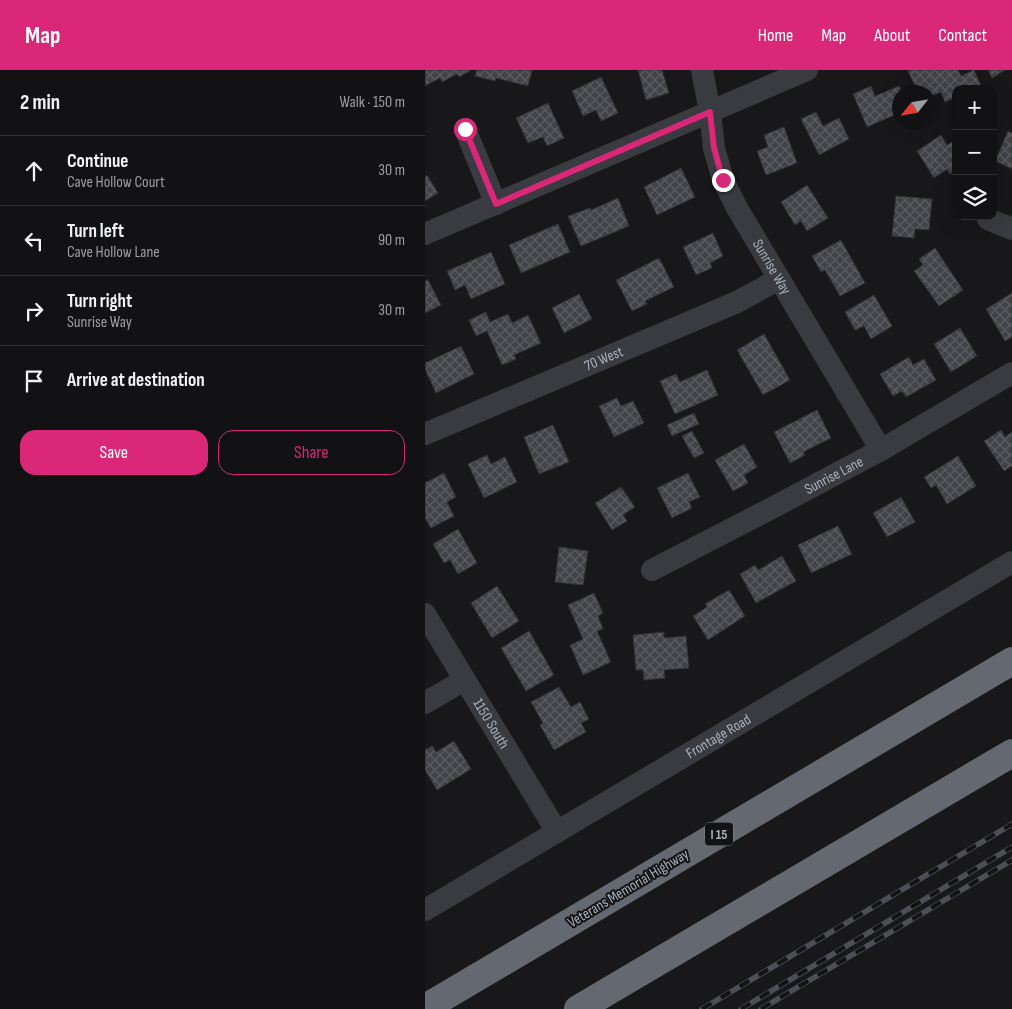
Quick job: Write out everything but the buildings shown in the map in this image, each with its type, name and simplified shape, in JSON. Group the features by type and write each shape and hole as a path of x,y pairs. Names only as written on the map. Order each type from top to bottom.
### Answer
{"highway":[{"name":"Veterans Memorial Highway","path":"425,1008 1012,661"},
{"path":"578,1009 1012,753"}],"street":[{"name":"Sunrise Way","path":"702,70 710,112 714,148 723,180 737,208 881,450"},
{"path":"425,234 807,70"},
{"path":"465,129 496,204"},
{"path":"990,220 1012,229"},
{"name":"70 West","path":"425,434 737,302 779,279"},
{"name":"Sunrise Lane","path":"652,570 881,450 1012,373"},
{"name":"Frontage Road","path":"425,910 1012,562"},
{"name":"1150 South","path":"425,614 557,832"},
{"path":"425,703 464,680"}],"railway":[{"path":"702,1009 1012,824"},
{"path":"741,1009 1012,847"},
{"path":"761,1009 1012,860"}],"route":[{"path":"465,129 496,204 710,112 714,148 723,180"}]}
